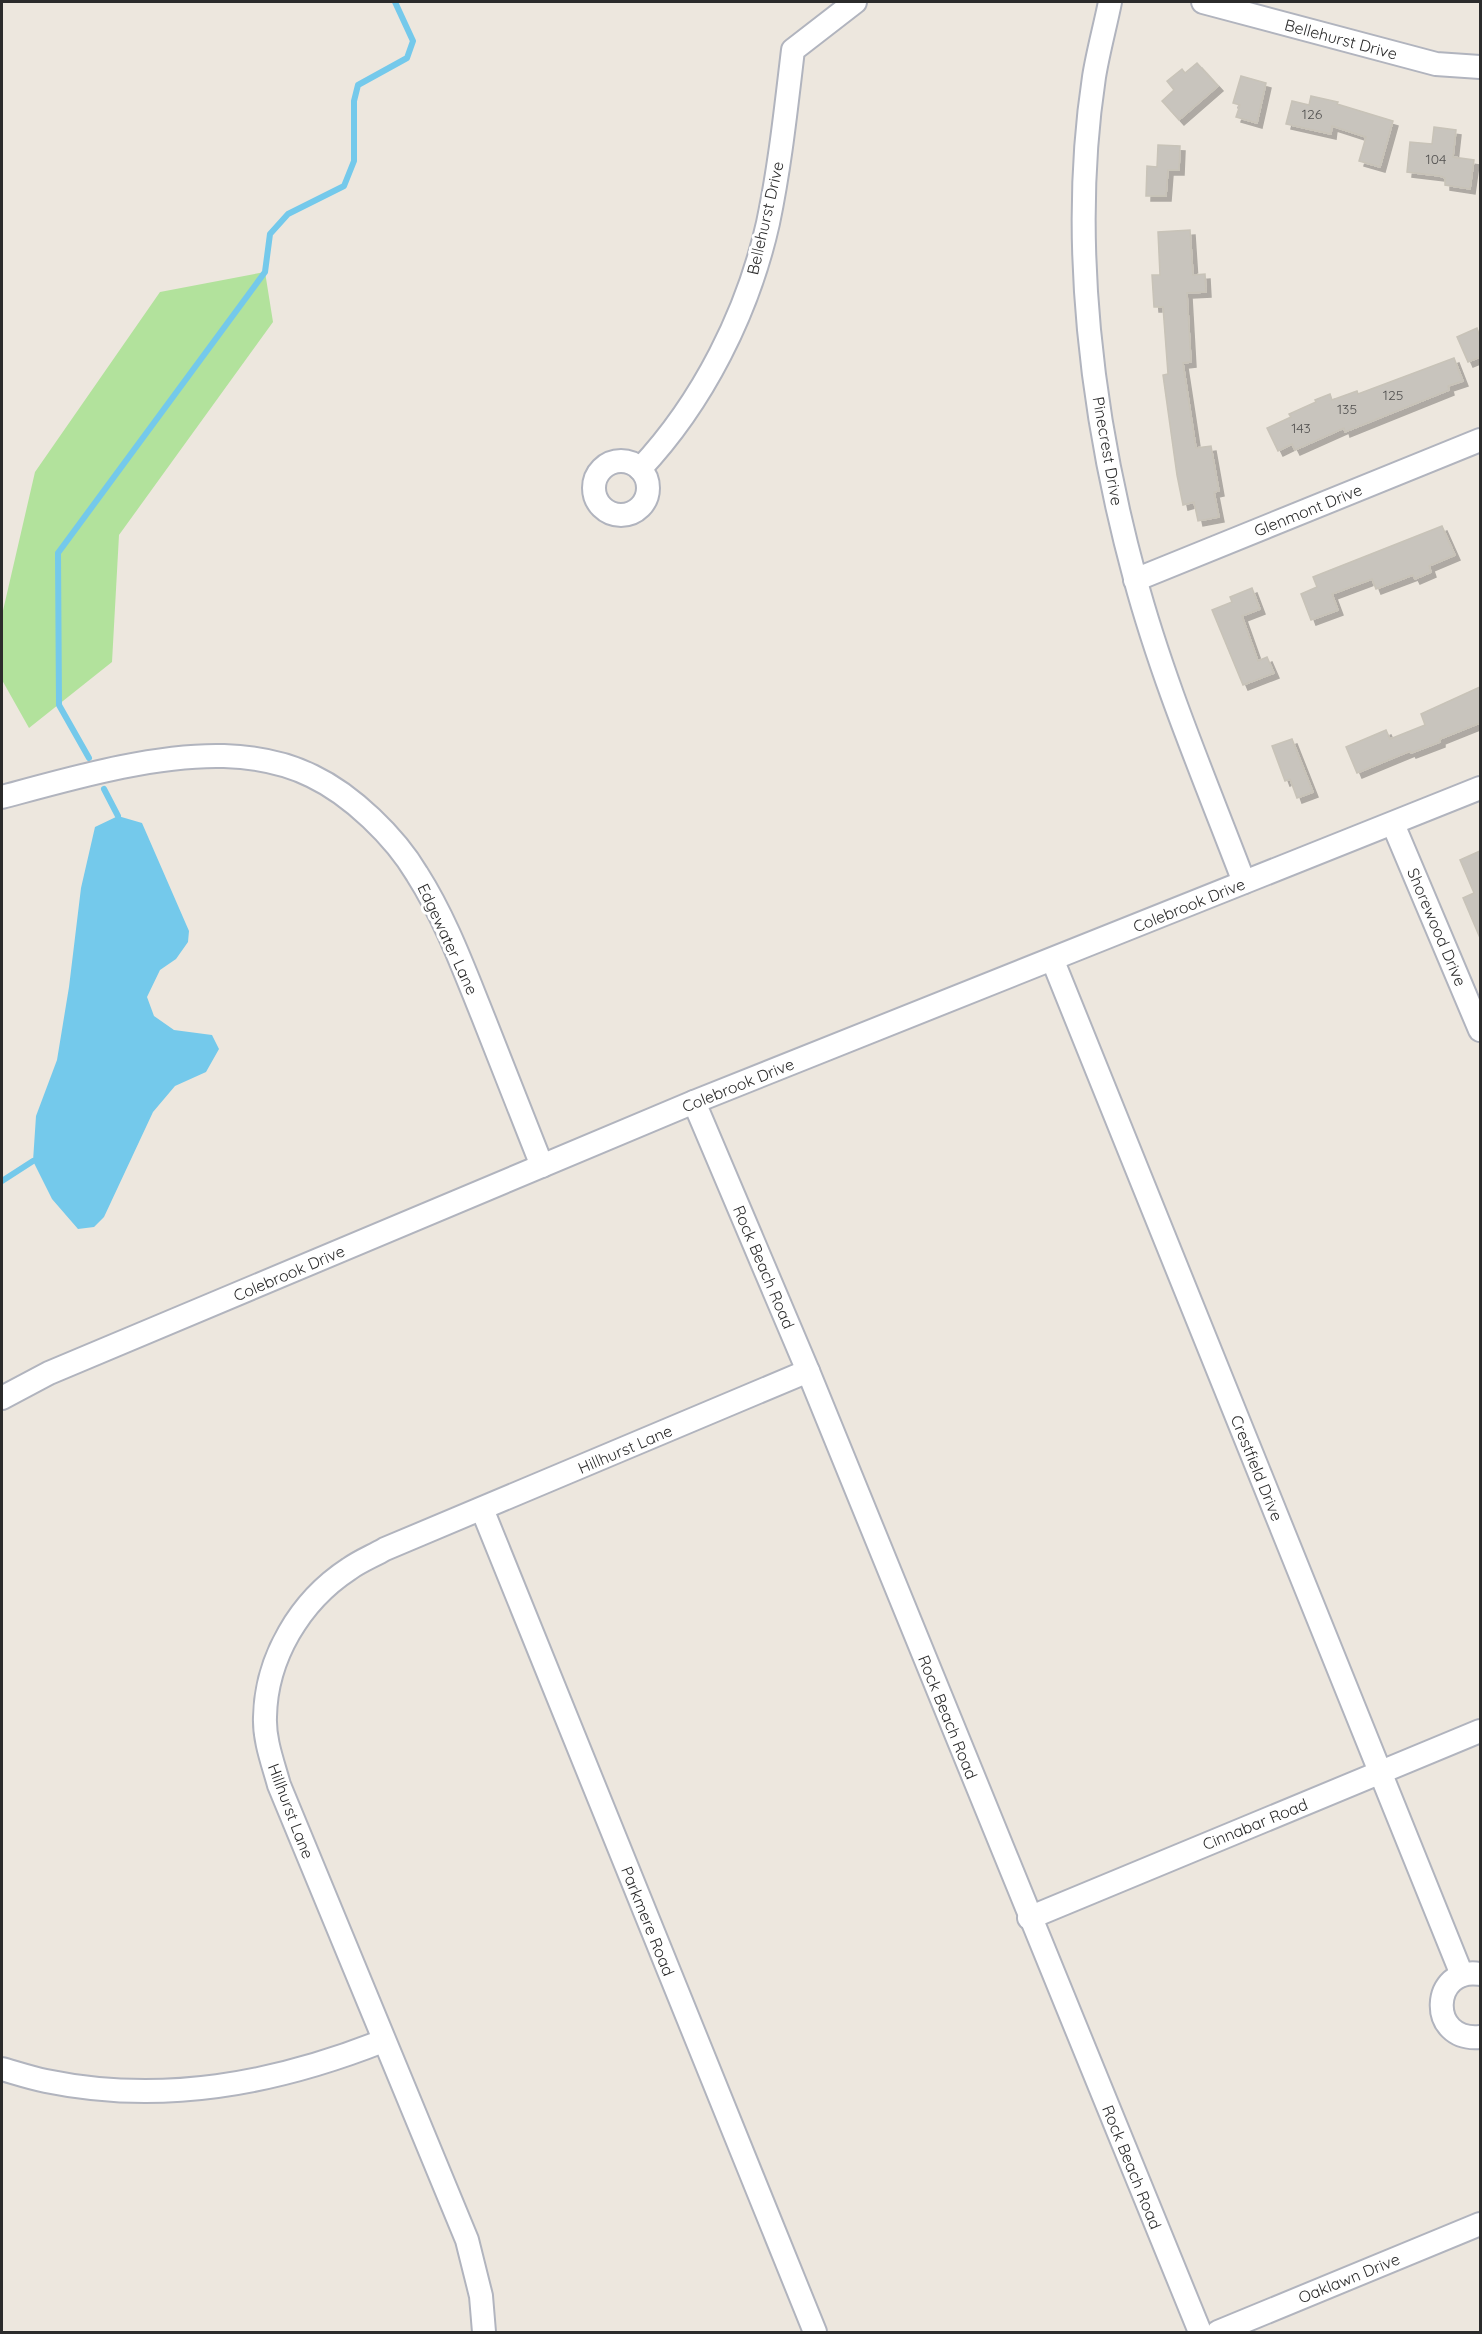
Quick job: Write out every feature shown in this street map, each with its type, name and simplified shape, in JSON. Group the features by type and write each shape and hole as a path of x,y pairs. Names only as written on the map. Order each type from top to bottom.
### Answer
{"street":[{"name":"Bellehurst Drive","path":"640,469 692,402 723,347 750,285 768,224 781,148 793,50 855,2"},
{"name":"Pinecrest Drive","path":"1110,2 1094,77 1088,133 1085,201 1085,262 1090,334 1102,427 1118,512 1135,580 1168,681 1244,882"},
{"name":"Bellehurst Drive","path":"1203,2 1436,64 1480,67"},
{"name":"Glenmont Drive","path":"1135,580 1480,440"},
{"name":"Edgewater Lane","path":"2,797 119,769 172,760 224,756 266,761 312,776 345,796 398,847 417,873 438,911 542,1166"},
{"name":"Colebrook Drive","path":"2,1398 49,1373 694,1102 1053,961 1480,788"},
{"name":"Shorewood Drive","path":"1393,824 1480,1030"},
{"name":"Crestfield Drive","path":"1053,961 1379,1773 1471,1975 1453,1980 1442,1998 1441,2009 1444,2019 1458,2035 1469,2038 1480,2037"},
{"name":"Rock Beach Road","path":"694,1102 808,1371 1029,1918 1200,2332"},
{"name":"Hillhurst Lane","path":"484,2332 481,2296 467,2240 279,1785 268,1745 265,1718 268,1689 278,1654 293,1625 319,1593 349,1569 385,1549 808,1371"},
{"name":"Parkmere Road","path":"482,1509 815,2332"},
{"name":"Cinnabar Road","path":"1029,1918 1480,1731"},
{"path":"2,2069 45,2081 112,2090 172,2091 231,2085 287,2074 337,2059 383,2041"},
{"name":"Oaklawn Drive","path":"1218,2332 1480,2224"}],"green space":[{"path":"265,272 273,322 119,535 112,662 29,728 2,680 2,615 35,472 160,292"}],"water":[{"path":"118,816 142,823 189,931 188,942 176,959 160,970 147,997 154,1016 174,1030 212,1035 219,1049 206,1072 175,1086 153,1112 104,1217 94,1227 78,1229 52,1199 33,1161 36,1116 57,1060 81,888 95,827"}],"building":[{"path":"1197,63 1218,86 1179,120 1162,101 1174,90 1167,81 1182,69 1185,73"},
{"path":"1241,76 1266,83 1257,123 1236,117 1240,105 1233,103"},
{"path":"1311,96 1338,102 1337,104 1393,121 1380,167 1359,161 1366,137 1332,126 1331,134 1286,124 1292,101 1309,105"},
{"path":"1434,127 1456,130 1453,157 1474,160 1470,189 1445,185 1445,178 1440,176 1407,172 1410,142 1432,144"},
{"path":"1158,145 1180,146 1179,170 1168,170 1166,196 1146,196 1147,166 1157,167"},
{"path":"1190,230 1193,275 1205,274 1206,292 1187,293 1191,362 1183,363 1196,448 1211,446 1219,491 1214,492 1219,517 1198,521 1194,502 1183,505 1177,475 1163,375 1168,374 1163,307 1154,307 1152,275 1160,275 1158,232"},
{"path":"1477,328 1480,337 1480,357 1468,362 1457,337"},
{"path":"1454,358 1463,381 1448,386 1449,390 1345,432 1344,428 1295,450 1292,444 1278,451 1267,428 1291,417 1289,414 1330,394 1332,400 1357,391 1358,394"},
{"path":"1442,526 1455,555 1429,566 1431,572 1415,579 1413,575 1376,589 1372,579 1332,594 1338,610 1311,620 1301,594 1317,587 1313,577"},
{"path":"1252,588 1260,609 1242,616 1258,661 1267,657 1274,673 1243,685 1212,610 1232,602 1230,597"},
{"path":"1480,687 1480,723 1440,739 1440,742 1411,753 1410,751 1357,773 1346,747 1386,730 1390,739 1425,725 1421,714"},
{"path":"1292,739 1313,792 1297,798 1290,779 1285,781 1272,746"},
{"path":"1480,851 1480,938 1463,898 1474,893 1460,860"}],"waterway":[{"path":"89,758 59,705 58,553 265,272 270,234 288,214 344,186 354,161 354,101 358,85 407,58 413,41 395,2"},
{"path":"104,789 118,816"},
{"path":"2,1181 33,1161"}]}
